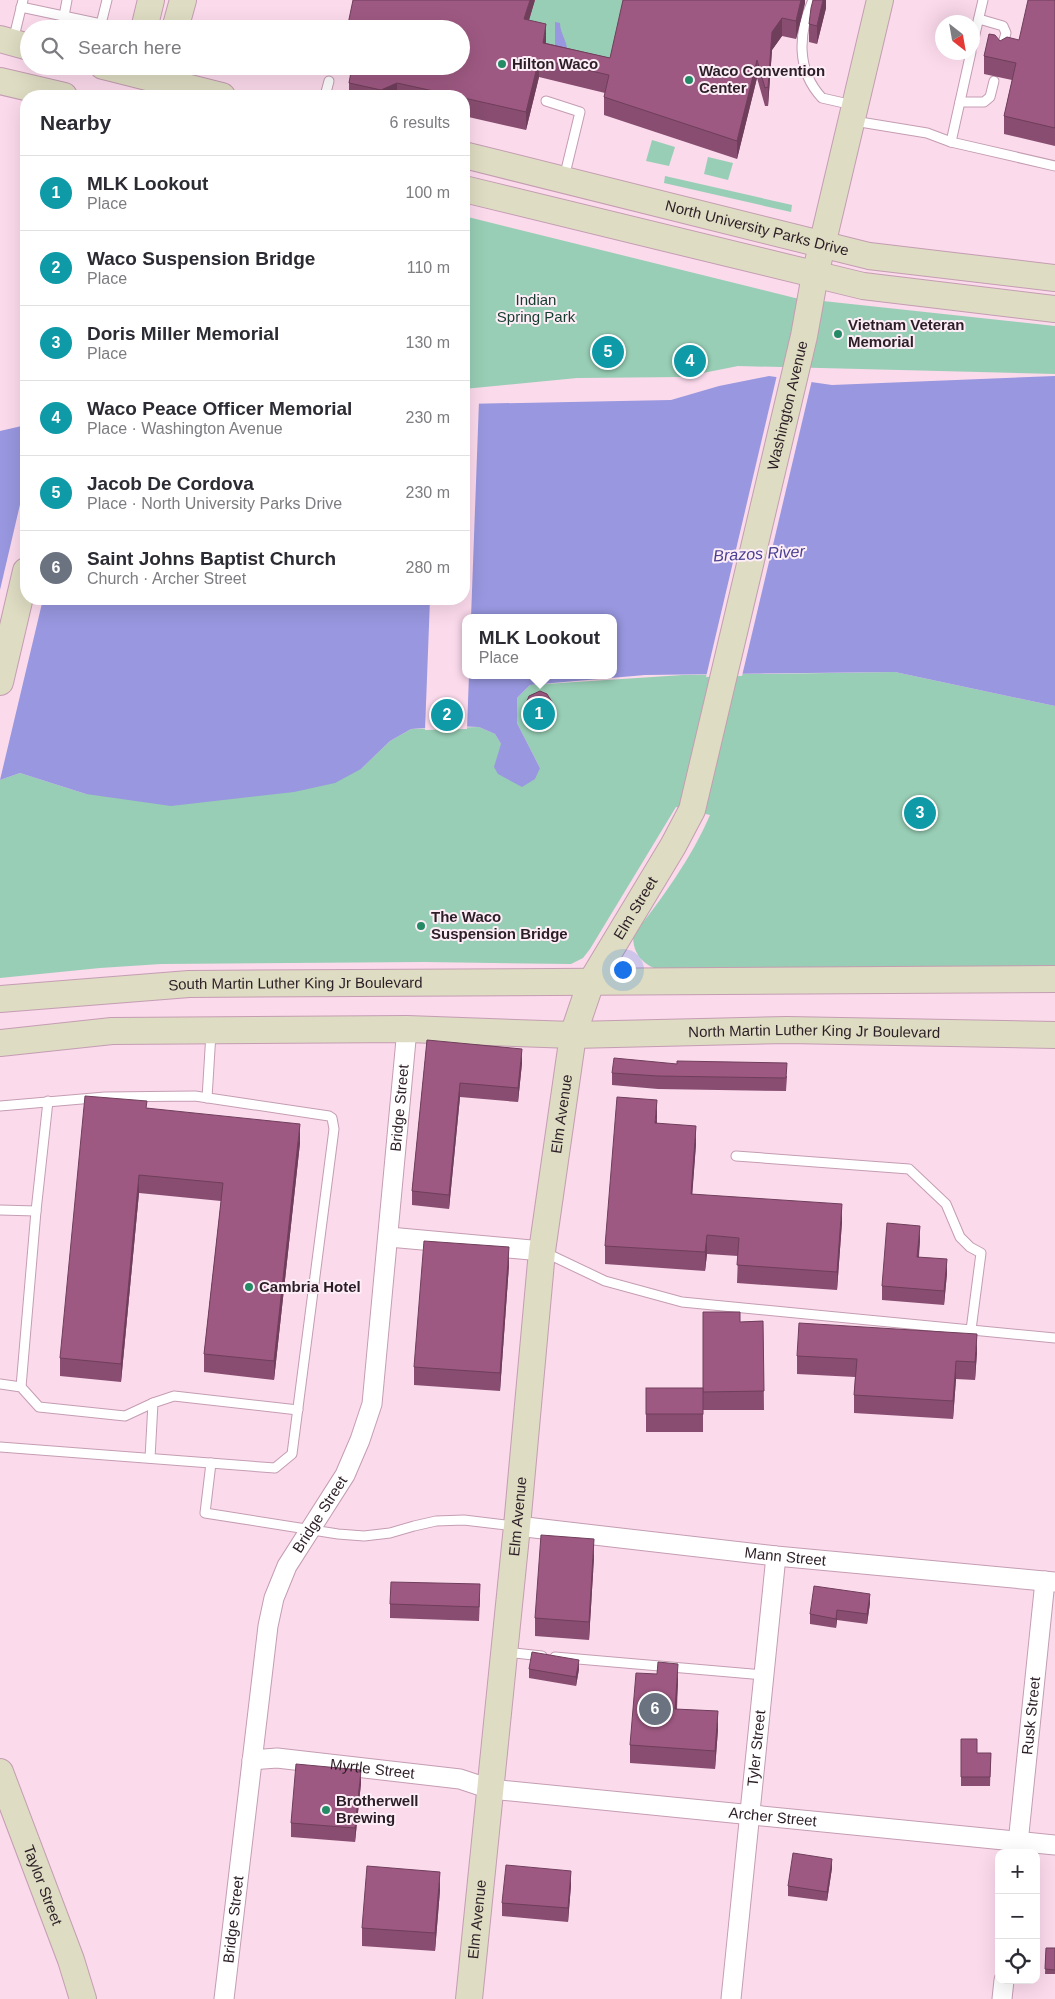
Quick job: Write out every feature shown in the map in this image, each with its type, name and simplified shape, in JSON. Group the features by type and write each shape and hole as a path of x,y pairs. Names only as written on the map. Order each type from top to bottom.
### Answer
{"main road":[{"path":"146,20 151,0"},
{"path":"178,20 183,0"},
{"name":"Washington Avenue","path":"692,810 804,336 815,276 880,0"},
{"path":"147,77 198,90"},
{"path":"0,81 38,90"},
{"name":"North University Parks Drive","path":"470,156 885,258 1055,278"},
{"name":"North University Parks Drive","path":"470,191 815,276 863,286 1055,309"},
{"path":"0,682 20,596"},
{"name":"Elm Street","path":"573,1035 591,982 673,846 692,810"},
{"path":"591,982 1055,979"},
{"name":"South Martin Luther King Jr Boulevard","path":"0,999 188,984 591,982"},
{"path":"0,1043 112,1031 407,1029 573,1035"},
{"name":"North Martin Luther King Jr Boulevard","path":"573,1035 787,1030 1055,1034"},
{"name":"Elm Avenue","path":"469,1999 517,1526 542,1251 573,1035"},
{"name":"Taylor Street","path":"0,1772 72,1960 83,1999"}],"street":[{"name":"Bridge Street","path":"224,1999 268,1626 274,1598 287,1566 345,1474 360,1440 372,1404 407,1029"},
{"path":"389,1237 542,1251"},
{"name":"Mann Street","path":"517,1526 776,1556 1050,1581"},
{"name":"Tyler Street","path":"731,1999 776,1556"},
{"name":"Rusk Street","path":"1018,1847 1050,1581"},
{"name":"Myrtle Street","path":"252,1760 278,1758 460,1779 490,1789"},
{"name":"Archer Street","path":"490,1789 751,1816 1018,1847 1055,1845"},
{"path":"1002,1999 1004,1984"}],"lane":[{"path":"64,16 67,0"},
{"path":"101,20 107,0"},
{"path":"813,0 806,22 802,66 822,98 854,113 927,133 951,142 1055,166"},
{"path":"980,15 983,0"},
{"path":"14,43 22,4 82,20"},
{"path":"980,19 1003,26 1006,33 1001,53"},
{"path":"951,142 969,60"},
{"path":"327,90 329,81"},
{"path":"960,102 984,102 990,97 994,81"},
{"path":"546,101 580,112 564,179"},
{"path":"206,1098 212,1031"},
{"path":"0,1106 105,1097 206,1098 332,1118 334,1129 292,1454 275,1468 0,1447"},
{"path":"21,1388 36,1211 48,1101"},
{"path":"736,1156 909,1169 946,1204 960,1237 970,1247 981,1252 971,1330"},
{"path":"0,1210 36,1211"},
{"path":"542,1251 605,1281 682,1302 1055,1338"},
{"path":"0,1384 21,1388 39,1407 125,1416 152,1403 174,1396 298,1410"},
{"path":"150,1458 152,1403"},
{"path":"211,1463 205,1513 311,1528 338,1534 364,1536 390,1533 436,1522 464,1520 517,1526"},
{"path":"504,1652 764,1675"}],"green space":[{"path":"535,0 627,0 610,76 524,37"},
{"path":"652,140 675,147 669,166 646,161"},
{"path":"708,157 733,163 728,180 704,174"},
{"path":"665,176 792,205 791,212 664,183"},
{"name":"Indian Spring Park","path":"470,217 795,298 1055,326 1055,374 738,366 683,377 577,378 470,388"},
{"path":"895,672 1055,706 1055,970 662,971 655,969 644,962 637,954 633,935 676,877 703,831 710,815 676,807 590,949 583,958 571,964 424,962 161,964 0,978 0,780 20,773 86,794 361,769 390,741 411,729 479,727 495,734 501,744 540,768 517,723 517,698 530,685 683,675"}],"water":[{"path":"555,22 560,23 567,49 555,47"},
{"name":"Brazos River","path":"769,376 832,385 1055,376 1055,706 895,672 645,675 617,677 617,614 462,614 462,679 599,679 530,685 517,698 517,723 540,768 535,779 522,787 498,774 494,767 501,744 495,734 479,727 452,726 411,729 390,741 361,769 335,783 294,792 171,806 86,794 20,773 0,780 0,431 20,426 20,605 470,605 470,404 671,400 719,386"}],"pier":[{"path":"777,375 812,380 742,676 706,677"},
{"path":"470,401 479,401 471,614 462,614 462,679 469,679 467,729 425,730 430,605 470,605"},
{"path":"20,505 20,605 42,605 0,780 0,590"}],"building":[{"path":"353,0 530,0 524,19 546,24 543,43 610,58 623,0 801,0 796,21 782,18 772,32 768,87 765,88 757,60 737,141 604,97 609,75 539,59 526,112 470,99 470,90 429,90 397,83 381,90 349,83 350,75 470,75 470,20 349,20"},
{"path":"813,0 823,0 817,26 809,24"},
{"path":"1028,0 1055,0 1055,128 1004,116 1016,63 984,56 989,34 995,35 1000,41 1007,37 1019,40"},
{"path":"540,691 547,694 552,702 550,714 542,720 529,715 525,706 529,696"},
{"path":"427,1040 522,1049 518,1088 460,1083 449,1195 412,1191"},
{"path":"614,1058 677,1064 677,1061 787,1063 786,1078 658,1076 612,1073"},
{"path":"85,1096 147,1101 146,1108 300,1124 274,1361 204,1354 223,1183 139,1175 121,1364 60,1358"},
{"path":"617,1097 657,1100 655,1123 696,1126 691,1194 842,1204 837,1272 737,1265 739,1238 707,1235 705,1252 605,1246"},
{"path":"887,1223 920,1226 917,1257 947,1259 944,1291 882,1286"},
{"path":"424,1241 509,1247 500,1373 414,1367"},
{"path":"703,1312 740,1312 740,1322 763,1321 764,1391 703,1392"},
{"path":"799,1323 977,1334 975,1362 956,1361 953,1401 854,1395 857,1359 797,1356"},
{"path":"646,1388 703,1388 703,1414 646,1414"},
{"path":"541,1535 594,1539 589,1622 535,1618"},
{"path":"391,1582 480,1584 479,1607 390,1604"},
{"path":"814,1586 870,1594 867,1614 837,1610 836,1619 810,1614"},
{"path":"532,1652 579,1660 576,1677 529,1669"},
{"path":"658,1662 678,1664 675,1709 718,1711 715,1751 630,1745 636,1673 657,1674"},
{"path":"961,1739 977,1739 977,1753 991,1753 990,1777 961,1777"},
{"name":"Brotherwell Brewing","path":"296,1764 361,1770 355,1828 291,1823"},
{"path":"793,1853 832,1859 827,1892 788,1886"},
{"path":"506,1865 571,1871 568,1908 502,1903"},
{"path":"367,1866 440,1872 435,1933 362,1928"},
{"path":"1046,1948 1055,1948 1055,1970 1045,1969"}],"place":[{"name":"Hilton Waco","path":"502,64"},
{"name":"Waco Convention Center","path":"689,80"},
{"name":"Vietnam Veteran Memorial","path":"838,334"},
{"name":"Jacob De Cordova","path":"608,352"},
{"name":"Waco Peace Officer Memorial","path":"690,361"},
{"name":"MLK Lookout","path":"539,714"},
{"name":"Waco Suspension Bridge","path":"447,715"},
{"name":"Doris Miller Memorial","path":"920,813"},
{"name":"The Waco Suspension Bridge","path":"421,926"},
{"name":"Cambria Hotel","path":"249,1287"},
{"name":"Saint Johns Baptist Church","path":"655,1709"},
{"name":"Brotherwell Brewing","path":"326,1810"}]}
